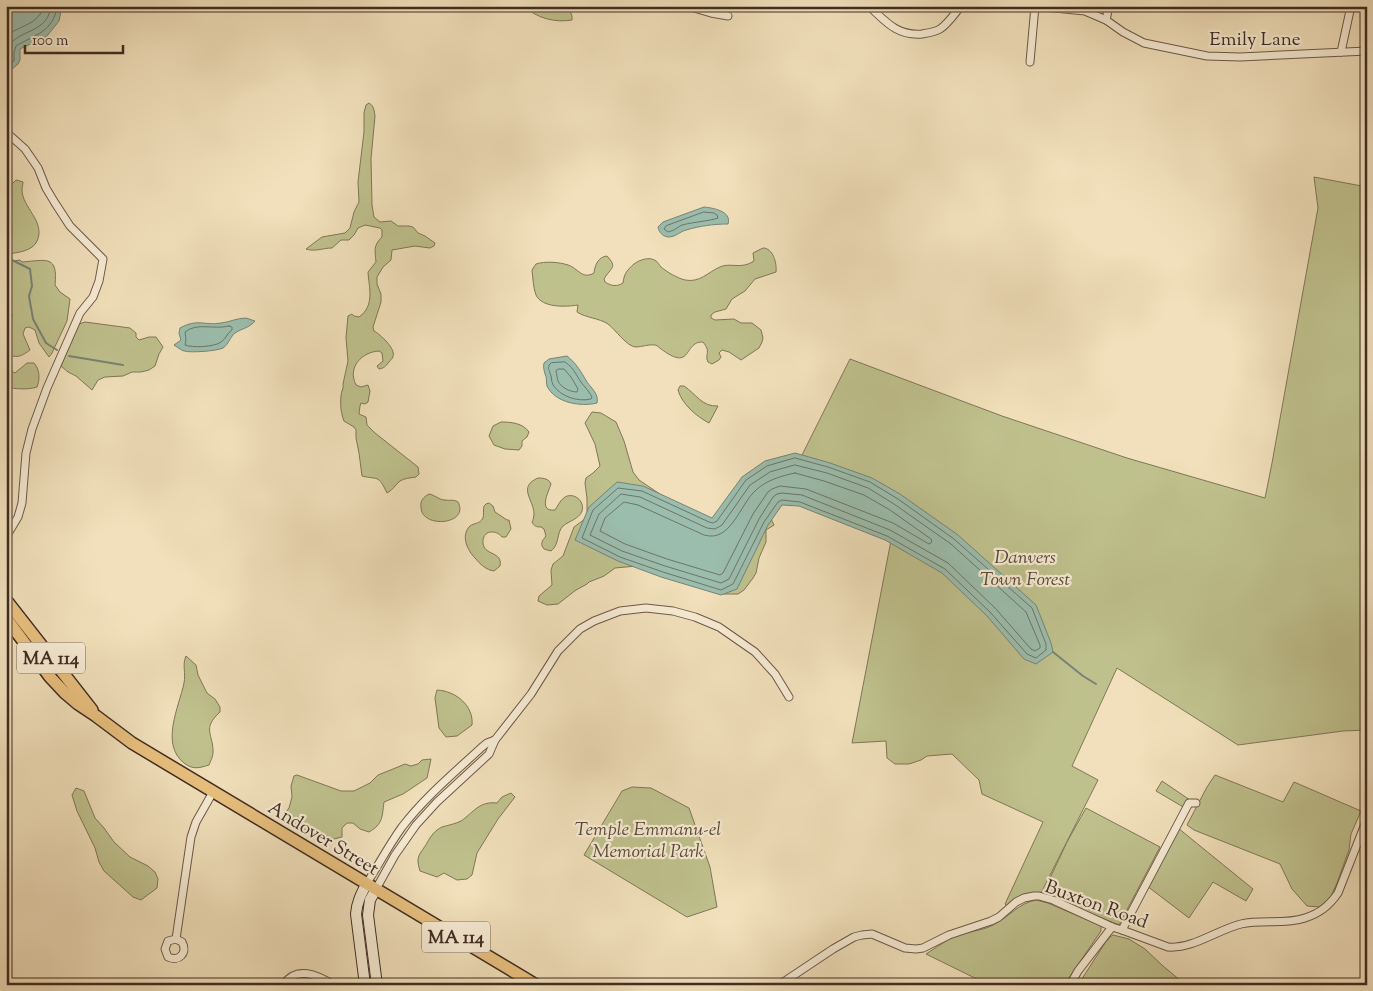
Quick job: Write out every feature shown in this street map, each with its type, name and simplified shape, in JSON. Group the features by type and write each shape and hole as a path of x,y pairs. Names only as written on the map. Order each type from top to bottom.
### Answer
{"highway":[{"name":"Andover Street","path":"6,600 96,716"},
{"name":"Andover Street","path":"6,618 50,677 78,704 132,743 536,985"}],"main road":[{"path":"365,985 356,905 359,898 372,886"},
{"path":"372,886 368,914 377,985"}],"street":[{"path":"687,6 711,14 728,16"},
{"path":"869,6 889,25 900,32 912,35 927,33 941,28 961,6"},
{"path":"1030,62 1034,6"},
{"name":"Emily Lane","path":"1034,6 1078,9 1092,12 1123,32 1149,45 1207,56 1240,57 1367,50"},
{"path":"1106,20 1109,6"},
{"path":"1341,52 1351,6"},
{"path":"6,132 25,149 38,168 46,188 70,226 103,260 99,281 93,297 80,313 47,388 32,429 26,453 22,503 18,517 6,537"},
{"path":"372,886 416,825 437,802 489,754 495,740 531,694 558,651 580,629 607,615 633,609 659,609 685,614 719,627 743,642 765,661 789,697"},
{"path":"176,939 193,829 212,792"},
{"path":"1122,930 1189,804 1196,803"},
{"name":"Buxton Road","path":"779,985 854,937 872,934 904,948 923,948 949,935 991,921 999,917 1016,902 1034,896 1053,900 1112,927 1168,947 1188,944 1243,924 1302,919 1314,915 1332,903 1349,868 1367,819"},
{"path":"1070,985 1078,971 1112,927"},
{"path":"282,985 291,977 308,973 321,977 334,985"}],"green space":[{"path":"524,6 568,6 572,20 546,19 534,14"},
{"path":"369,103 373,107 375,116 371,159 374,217 380,222 391,221 398,226 413,227 418,233 435,243 430,248 415,246 392,250 391,260 383,267 377,277 381,302 373,327 374,331 390,346 393,357 383,368 379,369 377,366 383,361 382,353 379,351 367,354 358,362 353,372 356,385 361,387 368,385 370,391 368,402 365,404 361,403 359,414 366,417 367,425 375,433 418,467 419,474 416,477 400,481 387,493 379,480 362,476 356,430 344,421 341,412 341,394 348,361 346,338 348,316 352,314 359,317 367,308 370,296 368,272 376,262 375,248 382,237 382,230 365,225 358,228 349,240 341,240 332,248 306,249 322,237 345,233 350,228 359,202 358,182 364,132 364,113 366,105"},
{"name":"Danvers Town Forest","path":"1314,177 1367,187 1367,730 1343,731 1238,745 1117,668 1072,766 1098,780 1041,893 1031,893 1023,896 1007,906 1005,904 1043,822 982,794 979,780 952,754 927,756 909,764 895,764 887,758 886,741 852,743 893,530 782,495 850,359 1002,416 1127,458 1265,498 1318,208"},
{"path":"16,180 23,182 23,196 36,221 39,234 37,241 32,247 20,252 6,254 6,195"},
{"path":"763,248 772,253 776,264 776,272 755,279 745,291 732,299 726,309 711,315 711,318 715,320 734,319 741,323 752,323 761,330 763,338 759,348 741,360 722,350 719,353 721,357 719,360 712,364 708,362 707,348 703,342 692,346 686,355 682,357 668,354 656,345 632,346 608,324 577,312 578,305 561,306 543,302 536,295 534,286 532,270 536,264 540,263 564,264 583,274 590,275 594,273 599,260 607,256 613,265 604,279 607,283 616,285 623,283 626,272 634,264 642,260 651,259 657,261 661,267 672,275 690,281 700,279 724,266 749,264 754,261 753,253"},
{"path":"20,260 22,262 44,260 52,264 55,268 55,285 60,292 70,299 67,321 49,357 39,343 35,330 29,327 25,328 23,334 30,350 18,356 12,356 6,352 6,321 13,315 6,307 6,262"},
{"path":"85,322 130,328 136,333 136,337 139,340 156,337 163,347 155,366 149,370 132,372 123,376 105,377 98,380 92,390 61,366 79,324"},
{"path":"27,363 34,363 37,369 39,378 37,387 22,389 6,387 6,365 7,368 15,373"},
{"path":"680,386 684,386 703,402 712,406 718,406 709,423 686,405 678,390"},
{"path":"592,412 601,413 616,422 633,472 639,480 682,509 708,521 762,500 774,525 766,530 766,542 759,558 756,573 744,590 738,594 724,594 637,566 615,568 604,576 576,590 558,604 547,605 538,601 539,596 552,585 551,570 553,564 563,556 574,527 585,519 587,513 586,478 600,466 595,444 585,423"},
{"path":"501,422 520,425 529,432 522,441 522,446 519,450 505,449 494,445 489,436 493,426"},
{"path":"538,478 546,479 551,484 545,505 550,510 555,510 560,501 568,496 578,498 582,504 582,511 579,516 563,526 559,532 556,545 551,551 544,549 542,546 546,536 544,529 535,526 532,522 534,515 528,490 529,485"},
{"path":"429,494 443,500 458,502 460,510 457,516 444,521 428,519 423,514 421,502"},
{"path":"489,503 493,506 495,512 509,520 511,529 506,537 490,532 483,539 486,550 499,558 500,566 494,571 486,568 477,560 470,551 465,539 470,526 482,520 484,506"},
{"path":"186,656 196,665 198,675 207,693 215,699 220,707 220,712 214,718 210,728 213,747 212,758 209,765 199,768 190,767 184,763 177,755 173,746 173,725 184,683"},
{"path":"437,690 451,693 457,697 467,706 470,712 472,725 457,736 446,737 439,728 435,698"},
{"path":"431,759 427,778 403,794 384,802 379,823 369,832 360,829 353,823 347,823 342,828 342,837 334,839 315,831 293,827 289,825 283,816 289,808 294,776 297,775 341,791 354,791 370,783 378,775 405,764 411,766 418,764 422,760"},
{"path":"1215,775 1283,802 1294,782 1361,811 1351,834 1349,850 1329,901 1321,907 1307,906 1292,889 1280,864 1194,830 1187,825"},
{"path":"1162,781 1190,800 1185,808 1156,791"},
{"name":"Temple Emmanu-el Memorial Park","path":"632,787 651,788 689,808 710,867 717,907 687,917 584,855 622,791"},
{"path":"76,788 84,791 95,818 114,842 130,857 148,866 155,872 158,879 157,888 141,900 133,897 104,871 77,811 72,795"},
{"path":"511,793 515,797 498,819 477,853 472,875 467,879 457,880 444,873 437,877 420,871 419,856 431,836 437,830 461,821 481,805 497,803 502,797"},
{"path":"1086,808 1160,847 1119,925 1043,893 1067,842"},
{"path":"1178,828 1253,889 1246,901 1213,882 1189,918 1147,886"},
{"path":"1036,900 1048,903 1101,926 1101,931 1064,985 989,985 926,954 961,934 991,926 1025,904"},
{"path":"1113,935 1129,939 1145,949 1186,985 1078,985 1105,943"}],"water":[{"path":"6,6 62,6 59,21 47,36 20,49 18,64 6,74"},
{"path":"704,207 717,209 725,213 728,224 696,227 671,237 664,236 659,231 658,227 663,222"},
{"path":"246,318 255,321 248,327 235,333 223,348 210,351 187,352 174,345 181,340 180,328 186,325 192,323 215,324"},
{"path":"567,356 576,365 595,392 597,403 576,404 562,400 551,392 547,386 544,363 549,359"},
{"path":"795,453 872,478 900,494 958,535 1036,605 1053,652 1036,664 1024,659 987,616 942,573 885,540 799,506 782,505 768,525 737,589 721,595 661,577 618,561 575,540 589,507 617,482 643,486 712,518 742,477 765,461"}],"waterway":[{"path":"6,257 30,269 32,286 29,296 33,319 46,343 57,350"},
{"path":"69,356 123,365"},
{"path":"1053,652 1096,684"}]}
